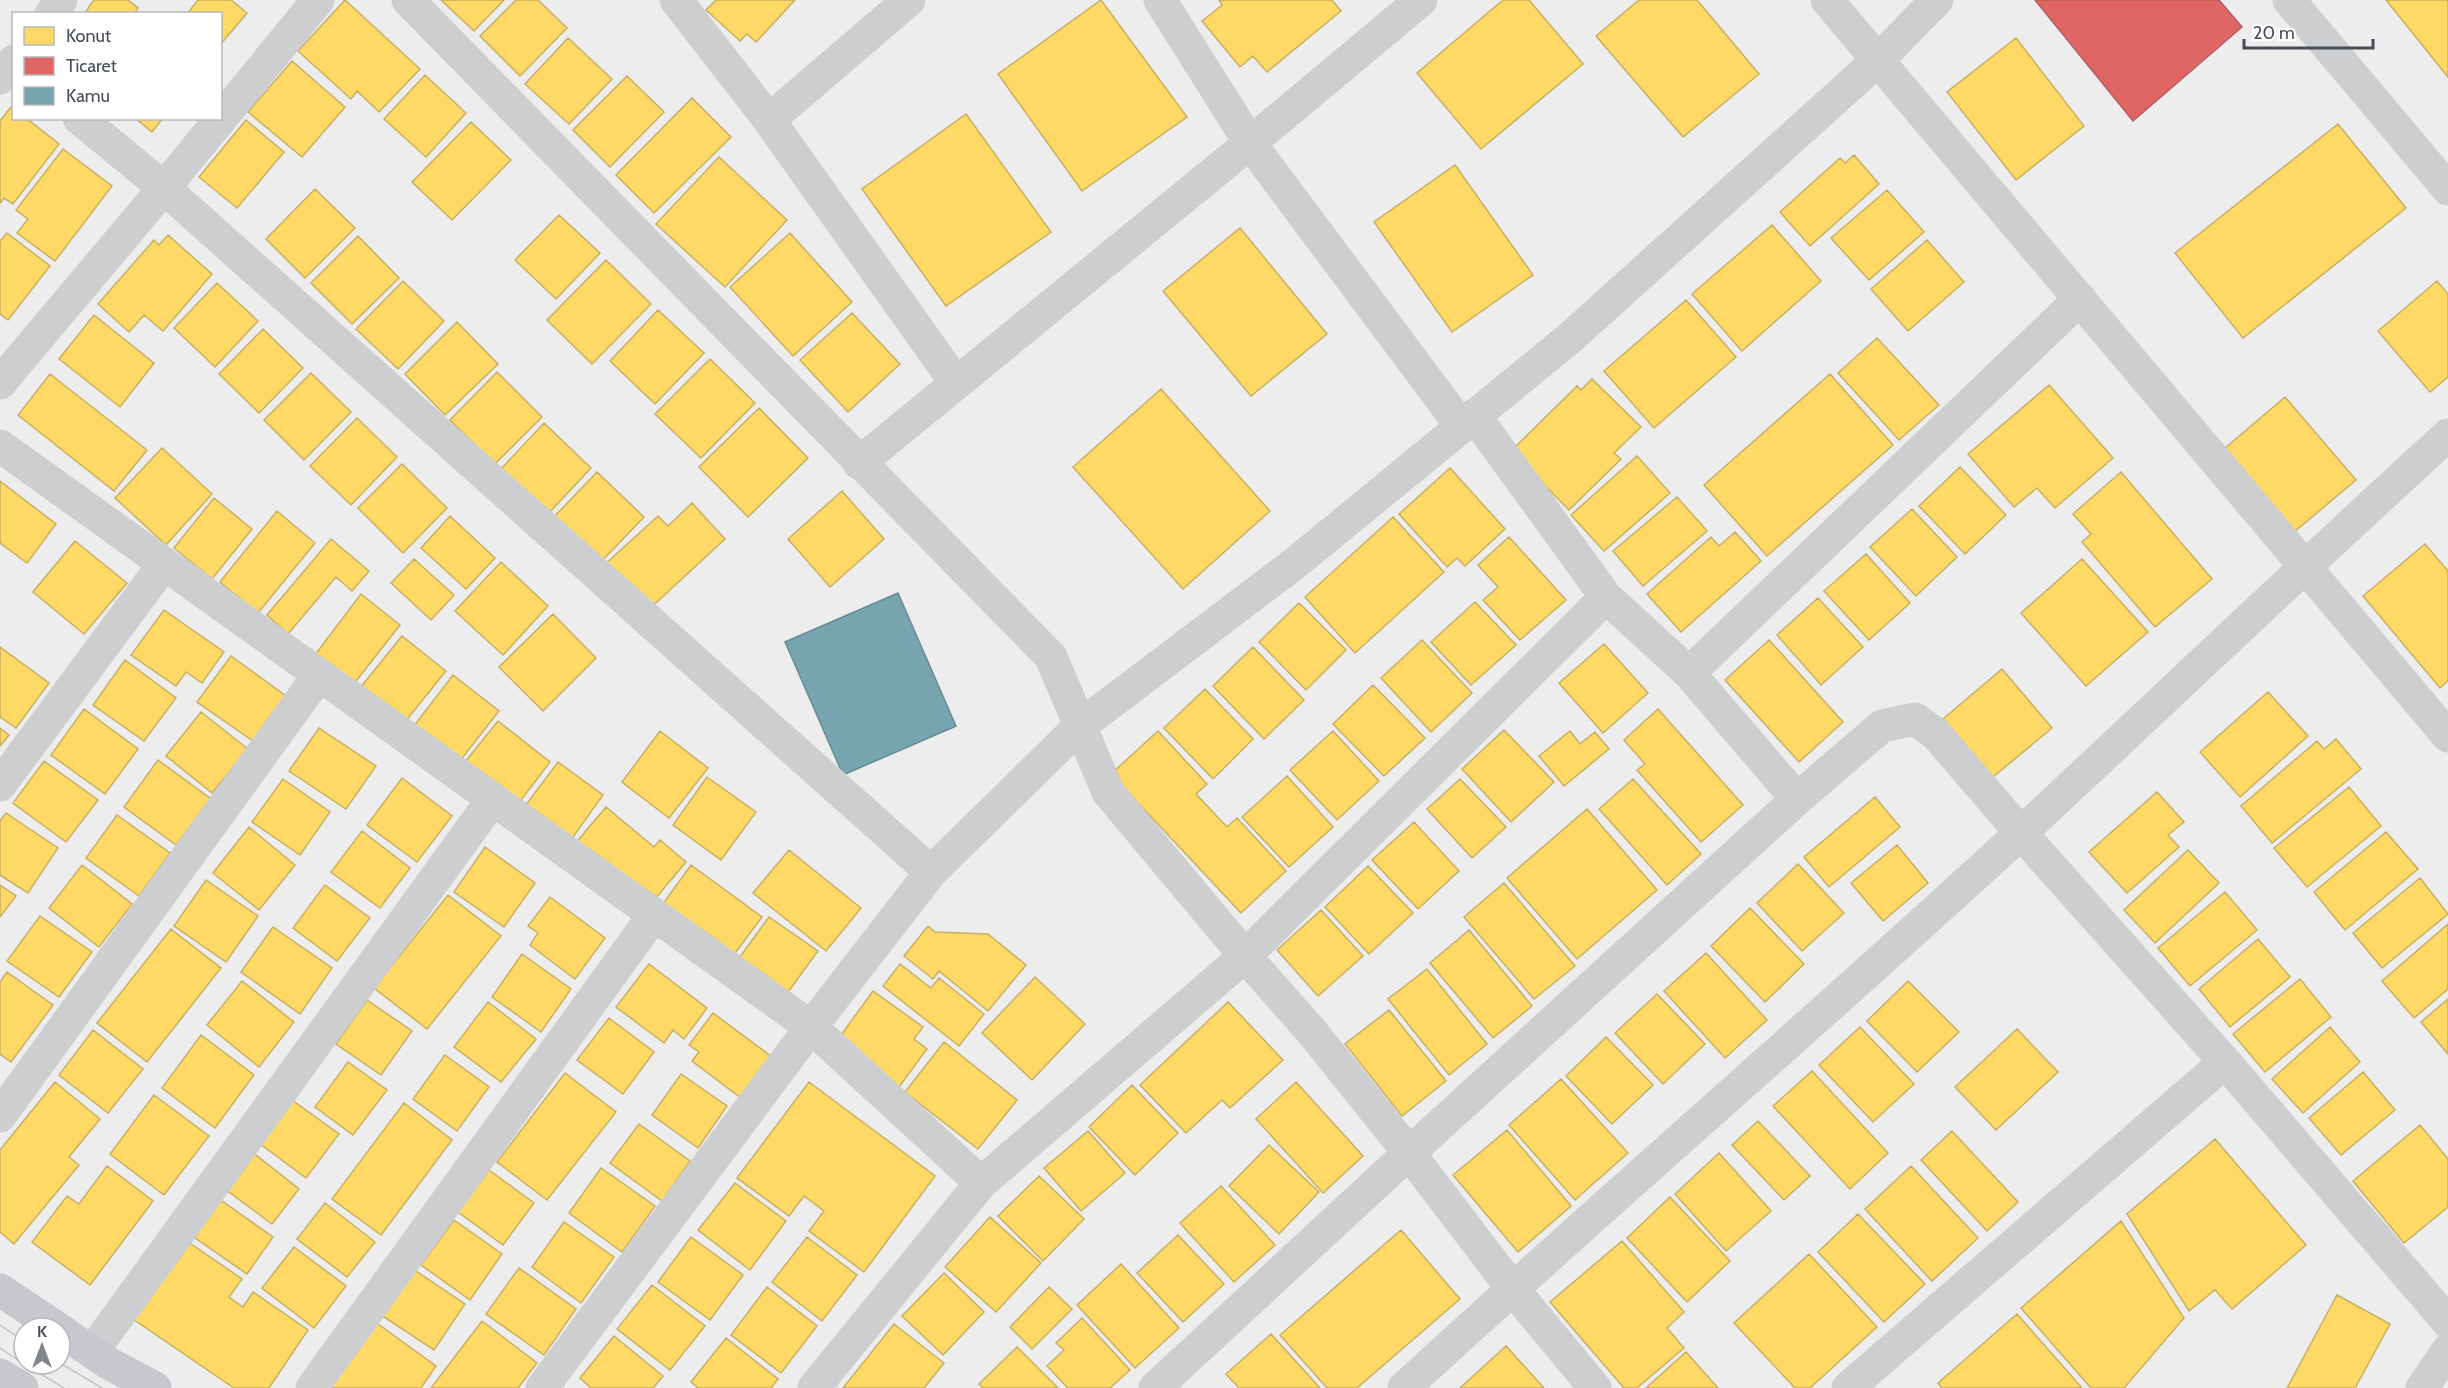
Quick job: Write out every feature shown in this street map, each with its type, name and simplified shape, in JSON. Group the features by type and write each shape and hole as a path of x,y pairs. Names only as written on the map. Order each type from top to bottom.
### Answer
{"main road":[{"path":"0,1290 39,1316"},
{"path":"72,1338 155,1388"},
{"path":"0,1375 22,1388"}],"street":[{"path":"222,117 318,0"},
{"path":"408,0 1051,657 1108,792 1245,956 1312,1032 1409,1153 1512,1288 1595,1388"},
{"path":"676,0 769,120 956,383"},
{"path":"769,120 909,0"},
{"path":"1160,0 1250,143 1606,597 1689,673 1797,800"},
{"path":"859,463 1421,0"},
{"path":"1827,0 2303,567 2448,736"},
{"path":"542,1388 811,1027 931,872 1080,726 1294,564 1571,337 1878,60 1937,0"},
{"path":"2289,0 2448,189"},
{"path":"81,120 164,188 931,872"},
{"path":"0,383 220,120"},
{"path":"1689,673 2080,299"},
{"path":"1404,1388 1512,1288 2020,833 2303,567 2448,435"},
{"path":"0,446 811,1027 981,1183"},
{"path":"0,785 164,564"},
{"path":"814,1388 981,1183 1245,956 1606,597"},
{"path":"0,1116 319,675"},
{"path":"1155,1388 1797,800 1882,726 1916,719 1936,734 2020,833 2225,1062 2448,1322"},
{"path":"92,1352 493,799"},
{"path":"312,1388 654,915"},
{"path":"1848,1388 2225,1062"},
{"path":"2422,1388 2448,1350"}],"building: Konut":[{"path":"94,0 128,0 138,8 135,12 85,12"},
{"path":"198,0 231,0 247,13 222,43 222,12 189,12"},
{"path":"345,0 420,69 379,112 357,91 351,99 298,51"},
{"path":"441,0 504,0 474,31"},
{"path":"516,0 538,0 567,28 520,76 480,36"},
{"path":"716,0 795,0 756,42 747,34 740,41 706,10"},
{"path":"1101,0 1187,117 1082,191 998,74"},
{"path":"1219,0 1332,0 1341,11 1267,72 1253,56 1240,67 1202,21 1222,5"},
{"path":"1503,0 1529,0 1583,64 1481,149 1417,73"},
{"path":"1639,0 1697,0 1759,74 1683,137 1596,36"},
{"path":"2386,0 2448,0 2448,77"},
{"path":"568,38 612,79 569,124 525,84"},
{"path":"2016,38 2084,126 2016,180 1947,92"},
{"path":"292,61 345,107 302,157 248,112"},
{"path":"425,75 466,113 426,157 384,119"},
{"path":"627,76 664,112 610,167 573,130"},
{"path":"692,98 731,137 654,213 616,175"},
{"path":"11,107 12,120 29,120 59,144 13,204 4,198 0,203 0,121"},
{"path":"966,114 1051,232 946,306 862,189"},
{"path":"137,120 161,120 152,132"},
{"path":"246,120 284,152 237,208 199,177"},
{"path":"471,122 511,160 452,220 412,182"},
{"path":"2338,124 2406,208 2243,338 2175,253"},
{"path":"63,149 112,186 55,261 17,233 28,219 16,210"},
{"path":"1854,155 1879,184 1810,246 1780,212 1840,158 1845,163"},
{"path":"719,157 787,220 725,287 656,224"},
{"path":"1455,165 1533,275 1452,332 1374,222"},
{"path":"315,189 355,228 305,278 266,239"},
{"path":"1887,190 1924,232 1869,280 1831,238"},
{"path":"559,215 600,253 556,299 515,260"},
{"path":"1772,225 1821,281 1742,351 1692,294"},
{"path":"1240,228 1327,334 1251,396 1163,291"},
{"path":"7,233 50,266 8,320 0,314 0,241"},
{"path":"790,233 852,302 793,356 730,287"},
{"path":"168,235 212,274 163,331 144,315 129,332 98,304 154,240 159,245"},
{"path":"358,236 399,278 352,324 311,283"},
{"path":"1927,240 1964,282 1908,331 1871,289"},
{"path":"606,260 651,304 592,364 547,320"},
{"path":"403,281 444,321 398,369 356,329"},
{"path":"2437,281 2448,294 2448,377 2430,392 2378,331"},
{"path":"217,283 258,321 215,367 174,328"},
{"path":"1686,300 1736,357 1654,428 1604,371"},
{"path":"658,310 704,353 655,404 610,361"},
{"path":"852,313 900,364 848,412 800,360"},
{"path":"94,315 154,363 120,407 59,359"},
{"path":"457,322 498,364 445,415 405,374"},
{"path":"263,329 303,368 259,413 219,374"},
{"path":"1877,338 1939,405 1899,440 1838,373"},
{"path":"710,359 755,403 701,458 655,414"},
{"path":"497,372 542,417 495,464 450,420"},
{"path":"311,373 351,412 304,460 264,420"},
{"path":"50,374 147,450 114,491 18,415"},
{"path":"1830,374 1893,445 1767,556 1704,485"},
{"path":"1592,379 1641,427 1614,453 1621,459 1569,510 1511,451 1577,386 1581,390"},
{"path":"2049,385 2113,458 2055,508 2037,488 2014,507 1968,454"},
{"path":"1161,389 1270,511 1183,589 1073,467"},
{"path":"2285,397 2356,480 2293,533 2217,455"},
{"path":"759,408 808,458 748,517 699,467"},
{"path":"357,418 397,457 351,505 310,466"},
{"path":"544,423 591,468 548,514 501,469"},
{"path":"162,448 212,494 166,545 115,498"},
{"path":"1637,456 1670,493 1604,551 1571,515"},
{"path":"402,464 447,508 403,553 358,508"},
{"path":"1960,467 2006,515 1965,554 1919,506"},
{"path":"1450,468 1505,529 1465,566 1457,558 1447,567 1399,514"},
{"path":"597,472 644,517 598,565 551,520"},
{"path":"2121,472 2212,579 2155,627 2082,542 2091,534 2073,514"},
{"path":"0,481 56,524 27,563 0,543"},
{"path":"842,491 884,539 830,587 788,539"},
{"path":"1677,497 1707,531 1643,586 1613,551"},
{"path":"214,498 252,529 212,579 174,548"},
{"path":"692,503 725,539 644,614 601,568 658,516 668,526"},
{"path":"1912,509 1957,557 1916,596 1870,547"},
{"path":"277,511 315,543 258,613 220,582"},
{"path":"450,516 495,558 466,589 421,548"},
{"path":"1393,517 1444,572 1355,653 1305,597"},
{"path":"1735,532 1761,561 1681,632 1647,594 1711,537 1719,546"},
{"path":"1509,537 1566,600 1520,640 1483,600 1498,587 1478,565"},
{"path":"331,539 369,571 352,591 336,577 288,634 267,615"},
{"path":"75,541 127,583 84,634 33,592"},
{"path":"2425,544 2448,571 2448,681 2440,688 2363,596"},
{"path":"1866,554 1910,603 1869,640 1824,591"},
{"path":"414,559 454,595 431,620 391,583"},
{"path":"2082,559 2148,632 2086,686 2021,613"},
{"path":"501,562 548,606 503,655 455,611"},
{"path":"361,594 400,625 353,685 314,656"},
{"path":"1818,598 1863,647 1821,685 1777,635"},
{"path":"1475,602 1516,645 1471,685 1431,642"},
{"path":"1299,603 1346,650 1306,690 1259,642"},
{"path":"164,610 224,652 202,683 186,672 176,686 131,655"},
{"path":"553,614 596,658 543,711 499,667"},
{"path":"402,636 446,671 404,723 360,688"},
{"path":"1422,640 1472,693 1431,732 1381,678"},
{"path":"1769,640 1843,722 1799,762 1725,680"},
{"path":"1604,644 1648,693 1603,733 1559,683"},
{"path":"0,647 49,683 16,728 0,717"},
{"path":"1253,647 1304,700 1264,739 1213,686"},
{"path":"231,656 286,696 253,741 197,702"},
{"path":"125,660 176,698 144,741 93,705"},
{"path":"2002,669 2052,728 1993,777 1943,719"},
{"path":"453,675 499,711 456,766 410,731"},
{"path":"1373,685 1425,738 1384,776 1333,724"},
{"path":"1205,689 1253,739 1213,779 1164,728"},
{"path":"2268,692 2308,736 2240,797 2200,752"},
{"path":"84,709 138,749 105,794 51,755"},
{"path":"1658,709 1743,805 1701,842 1637,770 1645,764 1624,740"},
{"path":"201,712 248,749 212,793 166,756"},
{"path":"498,721 550,762 518,804 465,762"},
{"path":"0,728 9,735 0,746"},
{"path":"319,728 376,766 346,809 289,771"},
{"path":"1504,730 1554,782 1511,822 1462,769"},
{"path":"660,731 708,768 669,818 622,782"},
{"path":"1158,731 1207,784 1196,794 1227,827 1237,818 1286,871 1241,913 1111,774"},
{"path":"1333,731 1379,781 1337,820 1290,770"},
{"path":"1570,731 1580,744 1595,732 1609,749 1564,786 1539,756"},
{"path":"2336,739 2361,769 2272,843 2241,806 2317,741 2324,749"},
{"path":"158,760 211,799 176,845 124,807"},
{"path":"44,761 98,800 66,842 13,803"},
{"path":"558,762 603,795 568,844 522,810"},
{"path":"1287,776 1333,827 1289,867 1242,817"},
{"path":"707,777 756,812 721,860 673,825"},
{"path":"402,778 452,816 417,862 367,825"},
{"path":"283,779 330,812 300,855 252,822"},
{"path":"1460,779 1506,827 1472,858 1427,809"},
{"path":"1633,779 1701,854 1667,885 1599,809"},
{"path":"2349,787 2381,826 2307,887 2274,848"},
{"path":"2157,792 2184,822 2168,835 2179,847 2127,893 2089,852"},
{"path":"1875,797 1900,827 1829,887 1804,857"},
{"path":"606,807 654,847 660,840 686,862 649,906 574,845"},
{"path":"1587,809 1657,890 1577,959 1507,878"},
{"path":"6,813 58,848 28,893 0,875 0,821"},
{"path":"117,815 170,853 139,896 86,858"},
{"path":"1414,822 1459,871 1418,909 1372,860"},
{"path":"249,827 295,865 259,910 213,873"},
{"path":"362,831 410,868 380,908 331,872"},
{"path":"2386,832 2418,869 2345,930 2314,892"},
{"path":"1897,845 1928,883 1883,921 1851,883"},
{"path":"485,847 535,883 504,927 454,892"},
{"path":"789,850 861,908 826,951 753,893"},
{"path":"2188,850 2219,883 2155,943 2124,910"},
{"path":"1798,864 1844,913 1802,951 1757,903"},
{"path":"82,865 132,904 99,947 49,908"},
{"path":"691,865 762,917 727,964 657,912"},
{"path":"1368,866 1413,913 1369,954 1325,907"},
{"path":"2420,878 2448,914 2382,968 2353,933"},
{"path":"206,880 258,916 226,962 174,926"},
{"path":"1504,883 1575,966 1534,999 1464,917"},
{"path":"0,885 16,896 0,917"},
{"path":"325,885 370,918 337,961 293,928"},
{"path":"2225,892 2257,930 2190,986 2158,948"},
{"path":"448,895 501,936 427,1029 374,988"},
{"path":"550,897 605,938 575,979 530,945 538,933 528,926"},
{"path":"1750,908 1804,964 1765,1002 1711,946"},
{"path":"1321,910 1363,956 1318,996 1277,950"},
{"path":"40,916 92,952 59,997 7,961"},
{"path":"769,917 818,951 783,999 734,965"},
{"path":"2448,924 2448,989 2414,1018 2382,981"},
{"path":"928,926 935,932 988,934 1026,965 988,1011 939,971 933,979 904,956"},
{"path":"273,927 332,968 300,1014 241,972"},
{"path":"171,929 221,968 147,1062 97,1023"},
{"path":"1469,930 1532,1006 1493,1038 1430,963"},
{"path":"2258,939 2290,977 2230,1027 2199,989"},
{"path":"1706,953 1767,1020 1725,1058 1664,991"},
{"path":"522,954 571,989 541,1032 492,997"},
{"path":"649,964 707,1008 684,1039 673,1030 664,1043 616,1007"},
{"path":"900,964 931,988 939,978 984,1014 959,1046 883,986"},
{"path":"1427,969 1487,1044 1449,1075 1388,999"},
{"path":"7,972 53,1005 11,1062 0,1054 0,982"},
{"path":"1035,977 1085,1024 1032,1080 982,1033"},
{"path":"2300,979 2331,1017 2265,1072 2233,1034"},
{"path":"242,981 294,1022 259,1067 207,1025"},
{"path":"1908,981 1959,1032 1917,1072 1867,1021"},
{"path":"873,991 923,1027 914,1039 927,1049 899,1087 836,1042"},
{"path":"1657,994 1705,1044 1663,1084 1615,1033"},
{"path":"2448,999 2448,1054 2421,1022"},
{"path":"367,1000 412,1031 381,1075 336,1044"},
{"path":"488,1002 536,1039 501,1082 454,1047"},
{"path":"1228,1002 1283,1060 1230,1108 1222,1100 1186,1133 1140,1085"},
{"path":"1389,1010 1446,1081 1402,1116 1345,1044"},
{"path":"713,1013 772,1057 741,1098 692,1061 699,1052 689,1045"},
{"path":"609,1018 654,1052 623,1094 577,1060"},
{"path":"1860,1027 1914,1084 1873,1122 1819,1065"},
{"path":"2330,1027 2360,1062 2303,1113 2272,1079"},
{"path":"2017,1029 2058,1072 1996,1130 1955,1087"},
{"path":"93,1030 143,1069 108,1113 59,1075"},
{"path":"201,1035 254,1075 215,1128 162,1088"},
{"path":"1606,1037 1653,1085 1612,1124 1566,1076"},
{"path":"944,1042 1017,1100 978,1149 905,1092"},
{"path":"445,1055 489,1087 457,1131 413,1099"},
{"path":"348,1062 387,1090 353,1135 315,1107"},
{"path":"1812,1071 1888,1153 1850,1189 1773,1106"},
{"path":"2363,1072 2395,1110 2341,1155 2309,1118"},
{"path":"565,1073 616,1112 547,1200 497,1162"},
{"path":"681,1074 727,1106 698,1148 652,1115"},
{"path":"1561,1079 1628,1153 1575,1200 1509,1125"},
{"path":"55,1082 100,1119 69,1157 79,1165 14,1244 0,1232 0,1150"},
{"path":"809,1082 935,1176 864,1272 809,1231 824,1211 804,1196 789,1216 737,1178"},
{"path":"1296,1082 1363,1156 1323,1193 1256,1119"},
{"path":"1132,1085 1178,1133 1135,1175 1089,1127"},
{"path":"154,1095 209,1136 164,1195 110,1154"},
{"path":"292,1100 339,1134 306,1178 259,1143"},
{"path":"404,1103 452,1140 381,1235 332,1199"},
{"path":"1758,1121 1810,1176 1784,1200 1732,1145"},
{"path":"639,1124 690,1161 662,1201 610,1163"},
{"path":"2420,1125 2448,1159 2448,1207 2404,1243 2353,1181"},
{"path":"1507,1130 1571,1206 1518,1252 1453,1175"},
{"path":"1088,1131 1125,1173 1081,1211 1044,1168"},
{"path":"1952,1131 2018,1202 1987,1231 1921,1160"},
{"path":"2215,1139 2306,1245 2232,1309 2215,1290 2189,1311 2127,1214"},
{"path":"1269,1145 1319,1192 1279,1234 1229,1186"},
{"path":"252,1152 299,1189 272,1224 225,1189"},
{"path":"1719,1153 1771,1211 1726,1251 1675,1194"},
{"path":"107,1166 153,1201 90,1285 32,1242 67,1196 79,1204"},
{"path":"1911,1166 1978,1238 1932,1281 1865,1209"},
{"path":"601,1168 655,1206 622,1252 569,1213"},
{"path":"489,1170 534,1203 503,1245 458,1212"},
{"path":"1039,1176 1084,1219 1043,1261 998,1216"},
{"path":"735,1183 786,1221 750,1270 698,1230"},
{"path":"1221,1186 1275,1245 1234,1282 1180,1223"},
{"path":"215,1196 273,1237 247,1274 188,1233"},
{"path":"1670,1197 1730,1261 1687,1302 1627,1238"},
{"path":"325,1203 375,1242 347,1277 297,1239"},
{"path":"1858,1214 1925,1284 1884,1322 1818,1252"},
{"path":"990,1217 1041,1263 996,1312 945,1267"},
{"path":"454,1220 502,1254 470,1300 421,1265"},
{"path":"2121,1221 2184,1318 2124,1388 2091,1388 2021,1308"},
{"path":"564,1222 614,1257 581,1303 532,1267"},
{"path":"1401,1230 1460,1299 1357,1388 1327,1388 1280,1335"},
{"path":"1178,1235 1224,1284 1183,1322 1137,1273"},
{"path":"691,1237 743,1275 710,1320 658,1282"},
{"path":"807,1237 857,1275 822,1321 772,1282"},
{"path":"184,1239 242,1279 229,1297 243,1307 253,1292 308,1330 269,1388 234,1388 130,1317"},
{"path":"1622,1241 1684,1312 1667,1328 1684,1348 1637,1388 1624,1388 1550,1302"},
{"path":"294,1247 346,1286 314,1328 262,1288"},
{"path":"1809,1254 1877,1327 1810,1388 1795,1388 1734,1323"},
{"path":"1121,1264 1179,1328 1135,1368 1077,1305"},
{"path":"519,1268 576,1309 544,1355 486,1314"},
{"path":"413,1269 465,1304 434,1350 381,1315"},
{"path":"944,1273 984,1312 943,1355 902,1316"},
{"path":"652,1285 705,1326 670,1370 617,1329"},
{"path":"767,1287 817,1326 781,1373 731,1335"},
{"path":"1049,1287 1072,1309 1032,1349 1010,1327"},
{"path":"2337,1295 2390,1324 2355,1388 2287,1388"},
{"path":"2017,1314 2082,1388 1942,1388 1938,1383"},
{"path":"1082,1318 1130,1370 1110,1388 1068,1388 1047,1366 1064,1350 1056,1343"},
{"path":"374,1321 436,1366 421,1388 325,1388"},
{"path":"482,1321 537,1363 518,1388 431,1388"},
{"path":"894,1324 944,1363 924,1388 843,1388"},
{"path":"1271,1334 1320,1388 1239,1388 1226,1374"},
{"path":"614,1336 663,1376 653,1388 591,1388 580,1378"},
{"path":"726,1338 778,1379 771,1388 698,1388 691,1382"},
{"path":"1506,1346 1544,1388 1460,1388"},
{"path":"1017,1347 1058,1388 983,1388 979,1384"},
{"path":"1686,1352 1718,1388 1646,1388"}],"building: Ticaret":[{"path":"2035,0 2219,0 2242,27 2133,121"}],"building: Kamu":[{"path":"898,593 956,726 843,775 785,642"}],"tram line":[{"path":"0,1325 12,1333"},
{"path":"0,1348 12,1356"},
{"path":"72,1370 102,1388"},
{"path":"44,1376 64,1388"}]}
